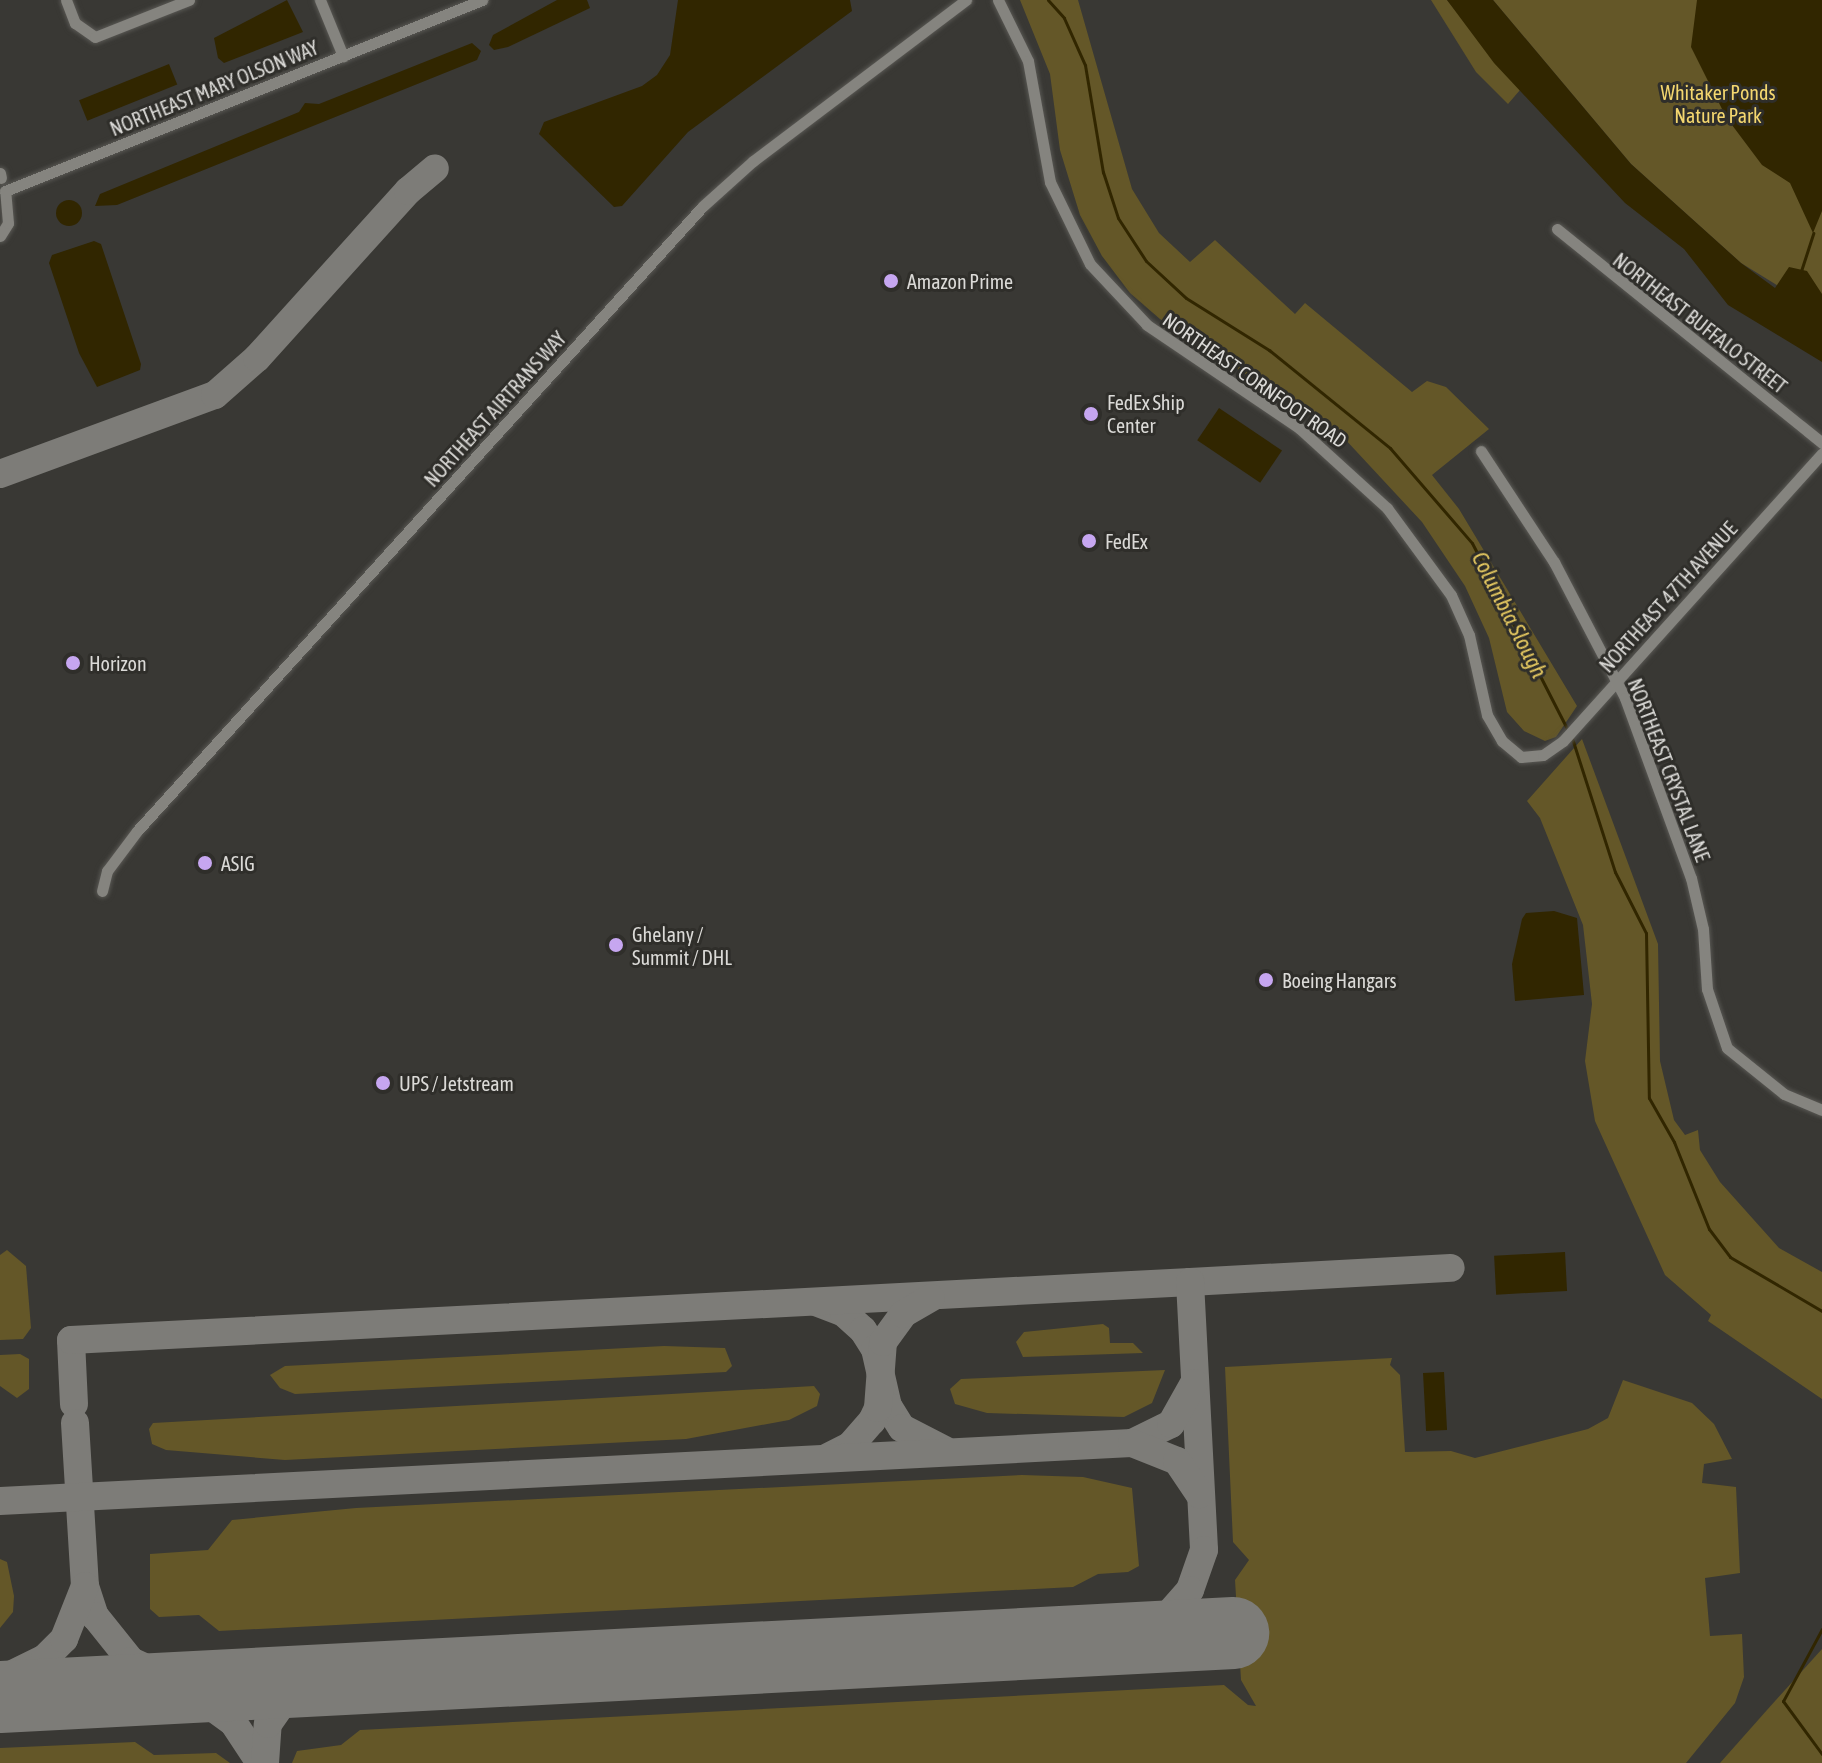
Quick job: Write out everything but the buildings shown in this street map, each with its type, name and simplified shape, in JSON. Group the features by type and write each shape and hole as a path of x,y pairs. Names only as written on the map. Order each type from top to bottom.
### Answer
{"street":[{"path":"66,0 75,23 95,37 189,0"},
{"path":"320,0 343,56"},
{"name":"NORTHEAST MARY OLSON WAY","path":"0,236 8,223 5,191 482,0"},
{"name":"NORTHEAST AIRTRANS WAY","path":"102,891 107,871 137,831 703,206 753,161 966,0"},
{"name":"NORTHEAST CORNFOOT ROAD","path":"998,0 1028,61 1050,182 1090,264 1147,325 1299,428 1387,508 1427,557 1458,609 1483,706 1496,733 1521,757 1535,758"},
{"name":"NORTHEAST BUFFALO STREET","path":"1557,229 1822,443"},
{"name":"NORTHEAST CRYSTAL LANE","path":"1481,451 1554,562 1617,681 1691,878 1703,929 1706,983 1727,1048 1784,1094 1822,1110"},
{"name":"NORTHEAST 47TH AVENUE","path":"1535,758 1563,741 1822,453"}],"green space":[{"path":"1020,0 1078,0 1132,189 1159,233 1190,262 1215,240 1295,314 1305,303 1412,392 1427,381 1446,387 1489,429 1432,475 1459,509 1577,706 1556,737 1545,741 1524,731 1507,712 1489,638 1465,586 1422,522 1343,437 1160,319 1130,293 1102,256 1080,215 1060,150 1050,74"},
{"path":"1431,0 1447,0 1520,90 1508,104 1476,72"},
{"name":"Whitaker Ponds Nature Park","path":"1493,0 1822,0 1822,313 1741,263 1631,164"},
{"path":"1582,739 1658,944 1660,1061 1674,1120 1685,1135 1698,1130 1700,1150 1720,1182 1779,1248 1822,1272 1822,1399 1708,1321 1711,1315 1665,1275 1595,1121 1585,1061 1592,1004 1583,925 1540,818 1527,801"},
{"path":"7,1250 26,1266 31,1328 23,1339 0,1340 0,1255"},
{"path":"1103,1324 1109,1328 1110,1343 1133,1343 1143,1353 1023,1357 1016,1342 1024,1332"},
{"path":"664,1346 725,1348 732,1366 726,1372 295,1394 280,1388 270,1375 285,1366"},
{"path":"20,1354 29,1359 29,1389 17,1398 0,1386 0,1355"},
{"path":"1392,1358 1390,1365 1400,1375 1405,1452 1451,1451 1475,1458 1588,1429 1608,1418 1623,1380 1692,1403 1714,1424 1732,1459 1704,1464 1702,1483 1736,1487 1740,1573 1705,1578 1710,1636 1742,1634 1744,1677 1735,1703 1686,1763 292,1763 297,1751 341,1745 360,1730 1224,1685 1248,1705 1256,1706 1241,1680 1235,1580 1249,1560 1233,1542 1225,1367"},
{"path":"1165,1370 1152,1403 1124,1417 987,1413 955,1404 950,1389 961,1379"},
{"path":"814,1386 820,1394 817,1406 789,1420 686,1439 285,1460 166,1450 152,1444 149,1429 153,1423"},
{"path":"1022,1475 1083,1477 1132,1488 1139,1566 1128,1572 1098,1574 1073,1587 219,1631 199,1615 159,1617 150,1609 150,1554 208,1550 232,1520 356,1508"},
{"path":"0,1559 7,1562 14,1596 13,1612 0,1628"},
{"path":"1822,1649 1822,1763 1720,1763 1767,1710"},
{"path":"135,1742 154,1755 216,1753 230,1763 0,1763 0,1748"}],"shaded area":[{"path":"287,0 303,32 224,63 218,58 214,38"},
{"path":"557,0 587,0 590,8 508,47 494,50 489,45 493,35"},
{"path":"678,0 850,0 852,11 688,132 622,206 614,207 539,134 544,122 642,86 657,75 670,55"},
{"path":"1447,0 1493,0 1631,164 1741,263 1775,288 1789,267 1807,271 1822,294 1822,362 1728,305 1684,249 1625,203 1494,63"},
{"path":"1697,0 1822,0 1822,211 1813,233 1790,183 1762,165 1726,117 1691,47"},
{"path":"472,43 481,51 477,60 117,205 95,206 100,194 299,112 305,103 319,104"},
{"path":"169,64 177,84 87,121 79,100"},
{"path":"69,200 78,204 82,213 78,222 69,226 60,222 56,213 60,204"},
{"path":"94,241 101,244 141,364 140,370 97,387 79,353 49,263 52,255"},
{"path":"1219,408 1282,450 1260,483 1197,440"},
{"path":"1554,911 1577,918 1584,995 1515,1001 1512,964 1522,919 1526,913"},
{"path":"1565,1252 1567,1291 1496,1295 1494,1256"},
{"path":"1444,1372 1447,1430 1426,1431 1423,1373"}],"waterway":[{"name":"Columbia Slough","path":"1048,0 1064,18 1085,65 1103,172 1118,218 1146,261 1186,298 1269,350 1390,448 1472,543 1567,729"},
{"path":"1801,271 1813,233"},
{"name":"Columbia Slough","path":"1571,735 1615,872 1646,933 1649,1098 1674,1142 1709,1229 1730,1257 1822,1311"},
{"path":"1822,1629 1783,1701 1822,1754"}],"taxiway":[{"path":"0,474 215,395 257,358 408,191 435,168"},
{"path":"1190,1282 1451,1268"},
{"path":"74,1404 71,1340 1190,1282 1204,1550 1190,1590 1160,1624 1137,1638"},
{"path":"828,1457 850,1446 872,1421 878,1408 883,1342 903,1314 931,1298"},
{"path":"818,1303 844,1313 863,1330 875,1349 888,1406 902,1428 945,1450"},
{"path":"1132,1443 1171,1424 1194,1383"},
{"path":"75,1423 85,1586 95,1616 131,1661 174,1681 204,1686"},
{"path":"0,1501 1132,1443 1177,1461 1199,1494"},
{"path":"0,1680 45,1658 64,1639 85,1586"},
{"path":"265,1763 268,1724 284,1701 316,1681"},
{"path":"176,1692 205,1702 233,1722 260,1763"}],"runway":[{"path":"0,1697 1233,1633"}],"place":[{"name":"Amazon Prime","path":"891,281"},
{"name":"FedEx Ship Center","path":"1091,414"},
{"name":"FedEx","path":"1089,541"},
{"name":"Horizon","path":"73,663"},
{"name":"ASIG","path":"205,863"},
{"name":"Ghelany / Summit / DHL","path":"616,945"},
{"name":"Boeing Hangars","path":"1266,980"},
{"name":"UPS / Jetstream","path":"383,1083"}]}
